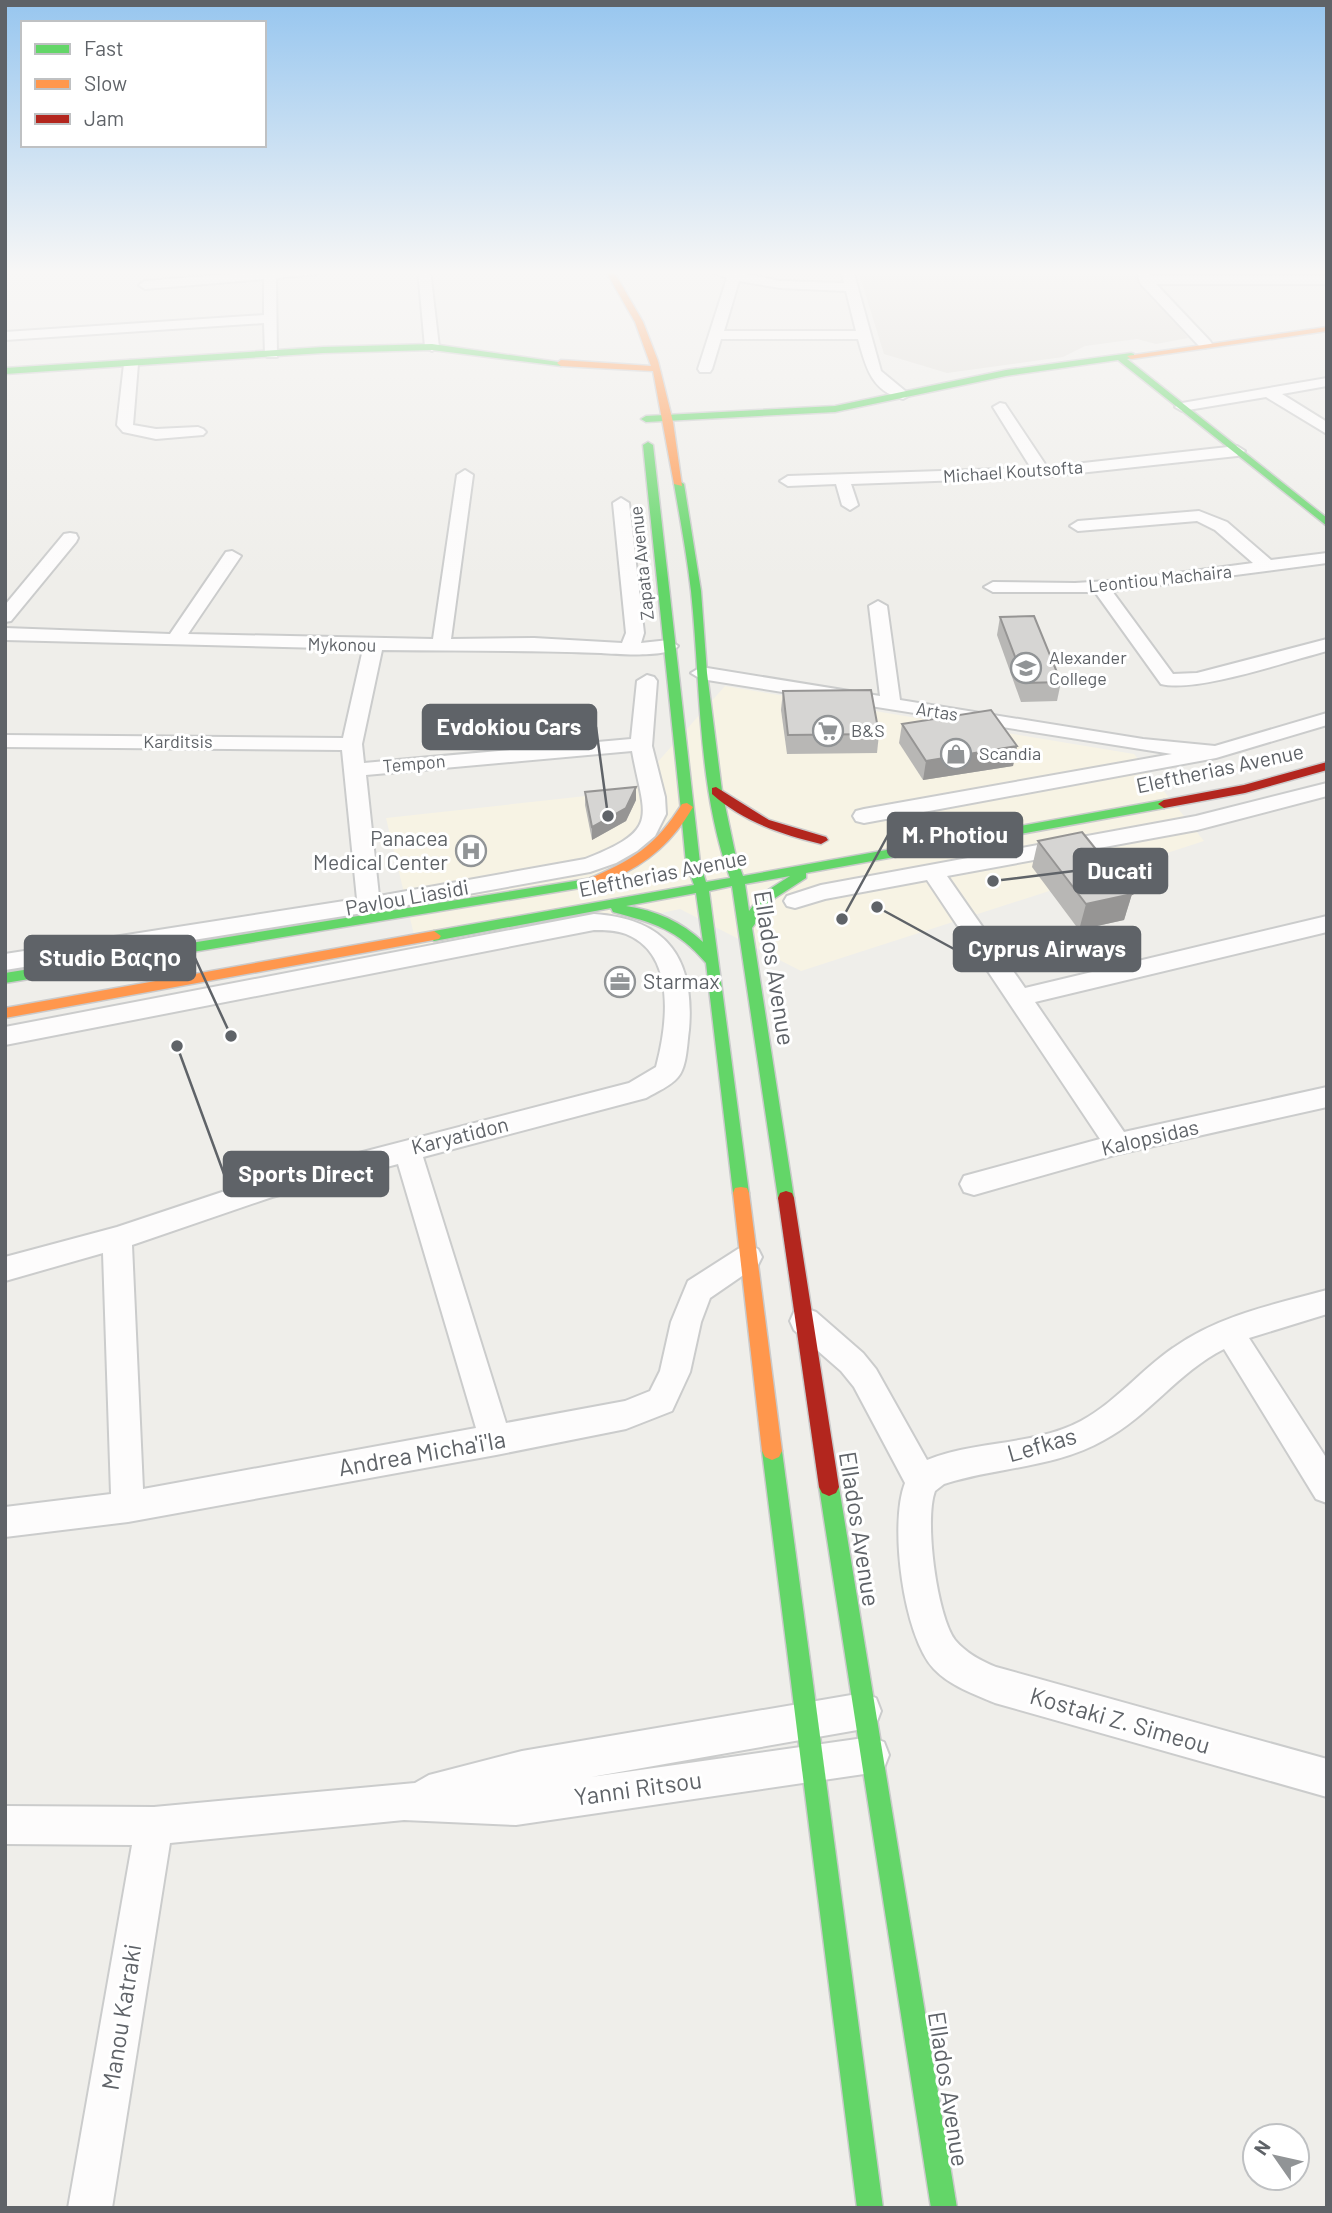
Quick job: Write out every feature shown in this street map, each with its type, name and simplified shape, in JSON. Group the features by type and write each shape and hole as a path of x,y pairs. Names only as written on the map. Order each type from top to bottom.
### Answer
{"main road":[{"path":"621,373 640,373"},
{"path":"657,373 668,418 696,591 701,673 716,791 711,860 702,889 805,1720 870,2208"},
{"path":"668,418 810,411 904,395 1005,373"},
{"path":"1140,373 1327,523"},
{"name":"Zapata Avenue","path":"668,418 643,413 668,603 669,646 687,807 711,860"},
{"name":"Eleftherias Avenue","path":"5,1013 589,916 825,864 1245,789 1327,766"},
{"path":"716,791 733,808 755,822 826,839 782,848"},
{"path":"591,883 650,857 676,830 687,807"},
{"path":"865,824 968,814"},
{"path":"1097,817 1114,838"},
{"name":"Ellados Avenue","path":"711,860 738,882 863,1711 944,2208"},
{"path":"745,927 767,897 798,876 825,864"},
{"name":"Eleftherias Avenue","path":"5,978 655,871"},
{"path":"589,916 643,912 672,923 694,938 713,962"}],"street":[{"path":"130,373 125,425 128,429 156,434 198,432"},
{"path":"875,373 885,384 904,395"},
{"path":"1182,407 1327,382"},
{"path":"1270,393 1327,429"},
{"path":"1000,407 1042,472"},
{"name":"Michael Koutsofta","path":"788,481 1042,472 1237,451"},
{"path":"441,645 465,475"},
{"path":"842,479 850,505"},
{"path":"621,503 635,633 621,648"},
{"path":"1309,509 1327,505"},
{"path":"1078,526 1199,516 1221,526 1266,566"},
{"path":"5,617 71,538"},
{"path":"175,640 232,556"},
{"name":"Leontiou Machaira","path":"993,587 1100,587 1327,558"},
{"path":"1100,587 1168,680 1197,679 1327,645"},
{"path":"878,606 891,704"},
{"name":"Mykonou","path":"5,634 373,646 520,644 621,648 672,678"},
{"path":"369,905 352,744 373,646"},
{"path":"621,648 669,646"},
{"name":"Artas","path":"701,673 1143,746 1216,752"},
{"name":"Pavlou Liasidi","path":"5,962 369,905 590,865 622,852 649,828 656,814 641,744 647,681"},
{"path":"865,824 1216,752 1327,719"},
{"path":"5,760 10,741"},
{"name":"Karditsis","path":"10,741 352,744"},
{"name":"Tempon","path":"353,770 641,744"},
{"path":"795,901 821,892 932,870 1197,822 1327,789"},
{"path":"932,870 1118,1144"},
{"name":"Karyatidon","path":"5,1036 589,916 646,934 667,958 675,981 677,1040 668,1072 637,1091 270,1187 117,1238 5,1269"},
{"path":"1018,998 1327,924"},
{"name":"Kalopsidas","path":"974,1184 1118,1144 1327,1097"},
{"path":"407,1149 496,1441"},
{"path":"117,1238 128,1507"},
{"name":"Andrea Micha'i'la","path":"5,1522 128,1507 626,1415 661,1401 675,1372 686,1322 698,1290 748,1257"},
{"name":"Lefkas","path":"922,1482 939,1470 1076,1438 1118,1415 1159,1375 1189,1353 1230,1333 1327,1302"},
{"path":"805,1321 852,1362 865,1378 922,1482"},
{"path":"1230,1333 1327,1488"},
{"name":"Kostaki Z. Simeou","path":"922,1482 914,1506 914,1544 932,1634 943,1653 958,1666 995,1685 1327,1778"},
{"name":"Yanni Ritsou","path":"404,1801 522,1770 863,1711"},
{"name":"Yanni Ritsou","path":"5,1825 153,1826 404,1801 516,1806 871,1755"},
{"name":"Manou Katraki","path":"90,2208 153,1826"}],"shaded area":[{"path":"725,686 1134,754 1204,841 801,971 680,909 421,964 386,818 632,791"}],"building":[{"path":"1034,616 1061,682 1025,683 1000,617"},
{"path":"871,690 879,734 788,735 783,691"},
{"path":"991,710 1017,746 926,761 902,724"},
{"path":"636,787 626,808 592,827 585,792"},
{"path":"1082,832 1132,894 1086,904 1038,841"}],"traffic: fast":[{"path":"646,419 835,409 1005,373"},
{"path":"1139,373 1327,523"},
{"path":"648,445 693,863 702,889 713,962 741,1193"},
{"path":"679,484 696,591 701,673 716,791 729,857 738,882 786,1198"},
{"path":"434,936 1164,804"},
{"path":"745,927 767,897 801,875"},
{"path":"5,978 587,883"},
{"path":"618,909 647,915 672,925 693,941 713,962"},
{"path":"772,1451 870,2208"},
{"path":"829,1487 944,2208"}],"traffic: slow":[{"path":"657,373 679,484"},
{"path":"591,883 647,854 668,835 687,807"},
{"path":"5,1013 434,936"},
{"path":"741,1193 772,1451"}],"traffic: jam":[{"path":"1164,804 1245,789 1327,766"},
{"path":"716,791 752,817 792,833 821,840"},
{"path":"786,1198 829,1487"}],"place":[{"name":"Alexander College","path":"1026,668"},
{"name":"B&S","path":"828,731"},
{"name":"Scandia","path":"956,754"},
{"name":"Evdokiou Cars","path":"608,816"},
{"name":"Panacea Medical Center","path":"471,851"},
{"name":"Ducati","path":"993,881"},
{"name":"Cyprus Airways","path":"877,907"},
{"name":"M. Photiou","path":"842,919"},
{"name":"Starmax","path":"620,982"},
{"name":"Studio Βαςηο","path":"231,1036"},
{"name":"Sports Direct","path":"177,1046"}]}
